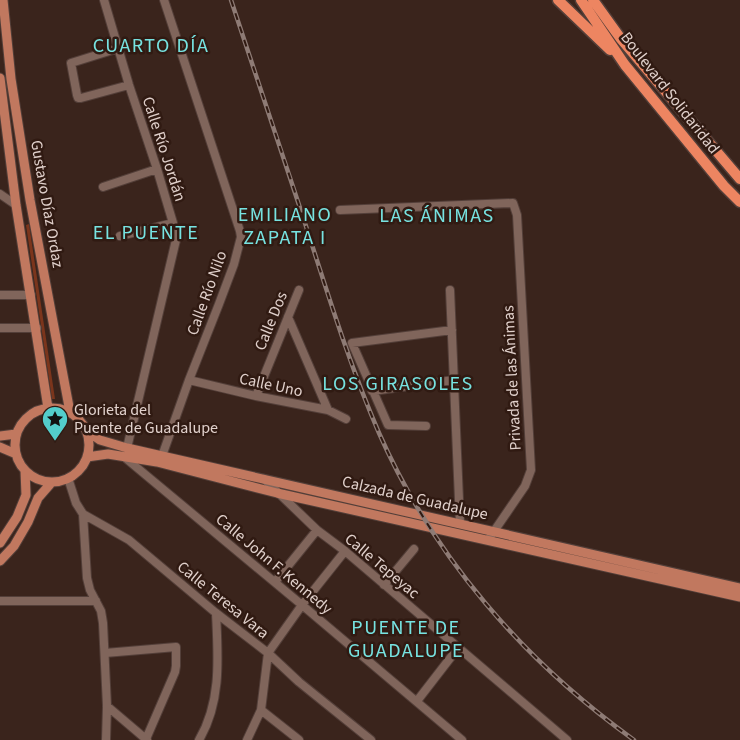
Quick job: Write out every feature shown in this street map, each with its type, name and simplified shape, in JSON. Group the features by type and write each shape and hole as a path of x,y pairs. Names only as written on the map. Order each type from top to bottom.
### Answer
{"highway":[{"path":"558,0 625,65"},
{"name":"Boulevard Solidaridad","path":"581,0 625,65 724,186 740,202"},
{"name":"Boulevard Solidaridad","path":"593,0 621,39 740,179"}],"main road":[{"name":"Gustavo Díaz Ordaz","path":"3,0 11,80 30,200 70,412"},
{"name":"Gustavo Díaz Ordaz","path":"0,78 4,139 37,328 48,408"},
{"path":"59,408 70,412 80,420 87,431 89,444 83,466 68,478 52,482 33,476 25,470 16,454 16,434 21,424 38,410 59,408"},
{"name":"Calzada de Guadalupe","path":"87,431 125,452 277,493 740,597"},
{"path":"0,436 16,434"},
{"path":"0,447 16,454"},
{"name":"Calzada de Guadalupe","path":"87,457 125,452 162,456 740,588"},
{"path":"0,543 17,517 26,495 25,470"},
{"path":"0,561 14,546 38,498 52,482"}],"street":[{"name":"Calle Río Jordán","path":"104,0 157,169 176,240 125,452"},
{"name":"Calle Río Nilo","path":"162,456 234,264 241,237 164,0"},
{"path":"119,48 70,63 77,95 81,98 129,85"},
{"path":"103,187 157,169"},
{"path":"0,194 16,205"},
{"name":"Privada de las Ánimas","path":"340,210 513,203 518,215 531,470 525,486 488,540"},
{"path":"120,236 173,223"},
{"name":"Calle Dos","path":"256,396 299,290"},
{"path":"450,290 460,523"},
{"path":"0,295 31,295"},
{"path":"288,317 328,410"},
{"path":"0,328 37,328"},
{"path":"426,426 388,425 352,343 452,330"},
{"name":"Calle Uno","path":"189,380 328,410 346,419"},
{"path":"372,391 454,380"},
{"name":"Calle John F. Kennedy","path":"125,452 462,740"},
{"path":"68,478 76,503 83,514 87,578 90,590 101,610 105,653 106,740"},
{"name":"Calle Tepeyac","path":"264,479 317,530 345,551 567,740"},
{"name":"Calle Teresa Vara","path":"83,514 129,540 371,740"},
{"path":"275,582 317,530"},
{"path":"384,585 414,549"},
{"path":"247,740 261,710 268,653 345,551"},
{"path":"0,602 96,601"},
{"path":"199,740 210,715 218,678 216,613"},
{"path":"105,653 176,647 175,672 145,739 107,706"},
{"path":"417,701 458,648"},
{"path":"261,710 299,740"}],"shaded area":[{"path":"29,224 55,399 52,399 26,225"}],"railway":[{"path":"231,0 348,354 379,433 401,479 455,564 519,641 555,676 634,740"}],"place":[{"name":"Glorieta del Puente de Guadalupe","path":"55,442"}],"district":[{"name":"CUARTO DÍA","path":"151,46"},
{"name":"LAS ÁNIMAS","path":"437,216"},
{"name":"EMILIANO ZAPATA I","path":"285,226"},
{"name":"EL PUENTE","path":"146,233"},
{"name":"LOS GIRASOLES","path":"398,384"},
{"name":"PUENTE DE GUADALUPE","path":"406,640"}]}
